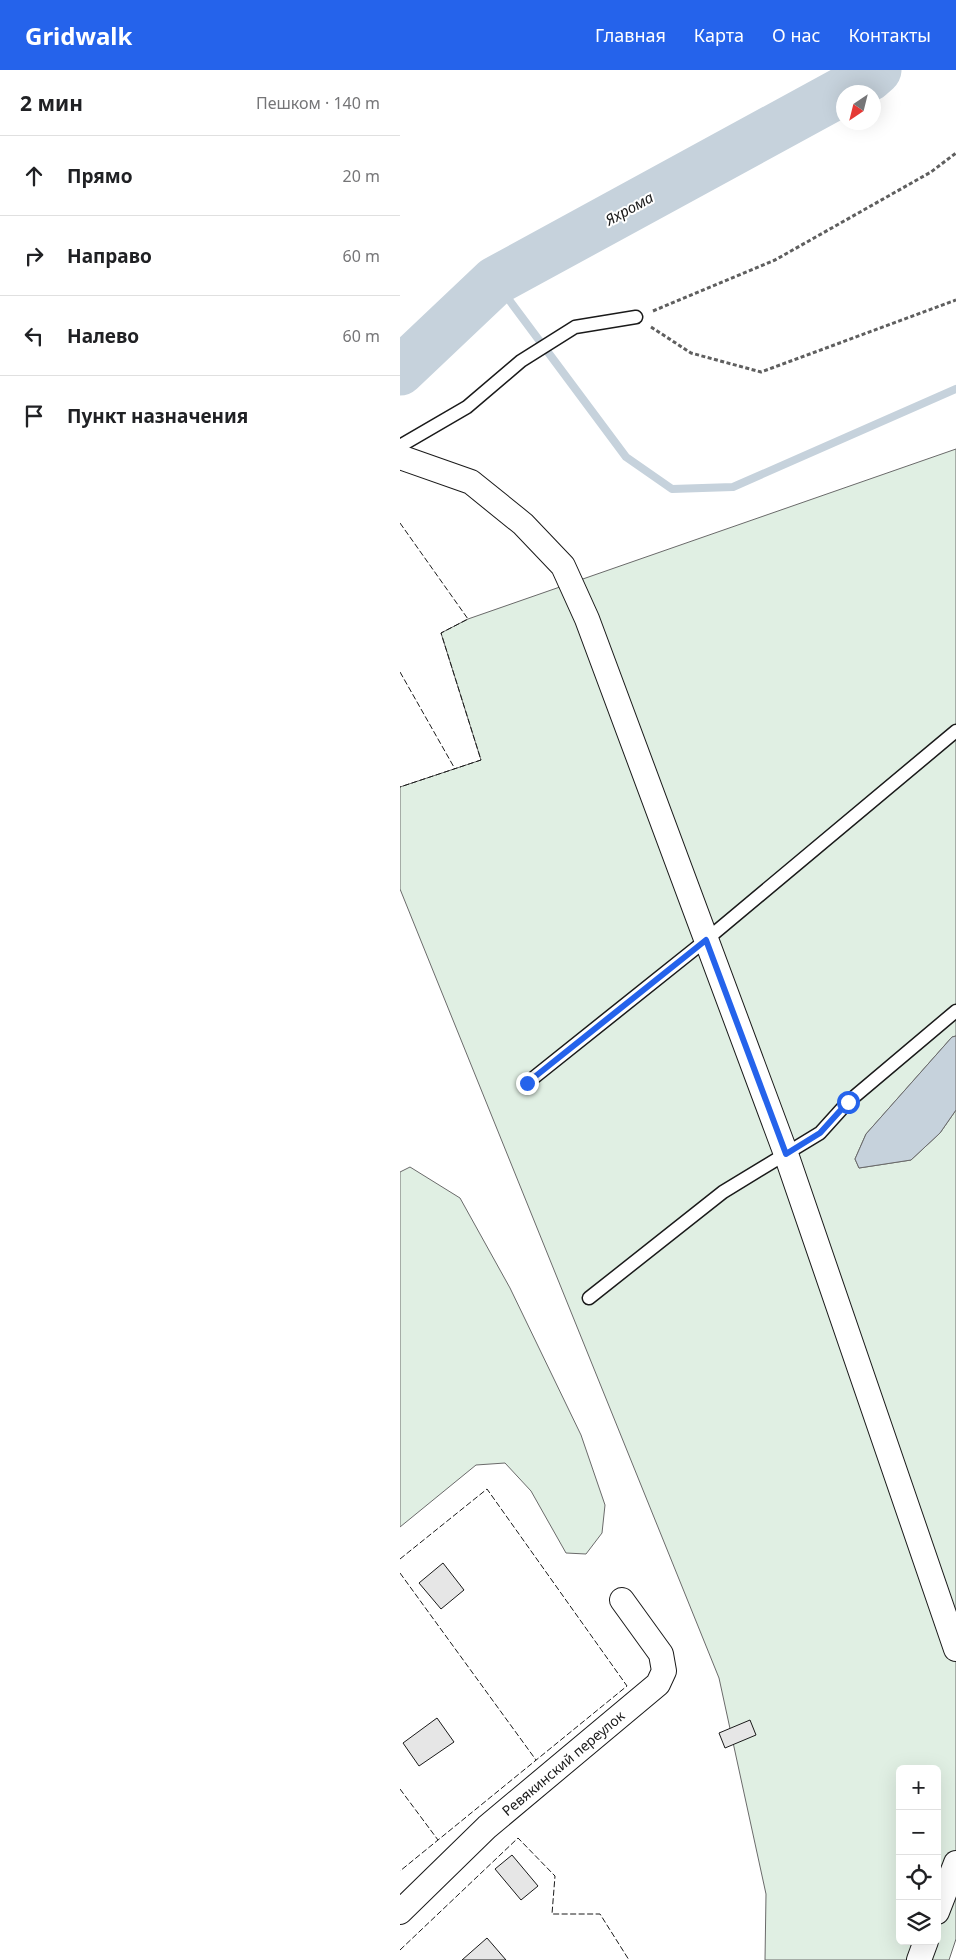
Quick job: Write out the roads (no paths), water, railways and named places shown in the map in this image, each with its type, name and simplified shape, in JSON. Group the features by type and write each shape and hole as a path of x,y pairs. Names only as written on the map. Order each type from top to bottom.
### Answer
{"street":[{"path":"400,458 471,482 523,524 563,566 590,629 786,1154 956,1650"},
{"name":"Ревякинский переулок","path":"400,1912 487,1827 658,1684 664,1671 660,1654 622,1600"},
{"path":"941,1902 956,1863"},
{"path":"918,1960 924,1945"}],"lane":[{"path":"400,446 467,407 521,361 575,327 636,317"},
{"path":"527,1083 706,940 956,730"},
{"path":"589,1298 723,1192 820,1133 848,1102 956,1012"}],"waterway":[{"name":"Яхрома","path":"400,371 495,281 869,77 877,70"},
{"path":"495,281 626,457 672,489 733,487 956,389"}]}
